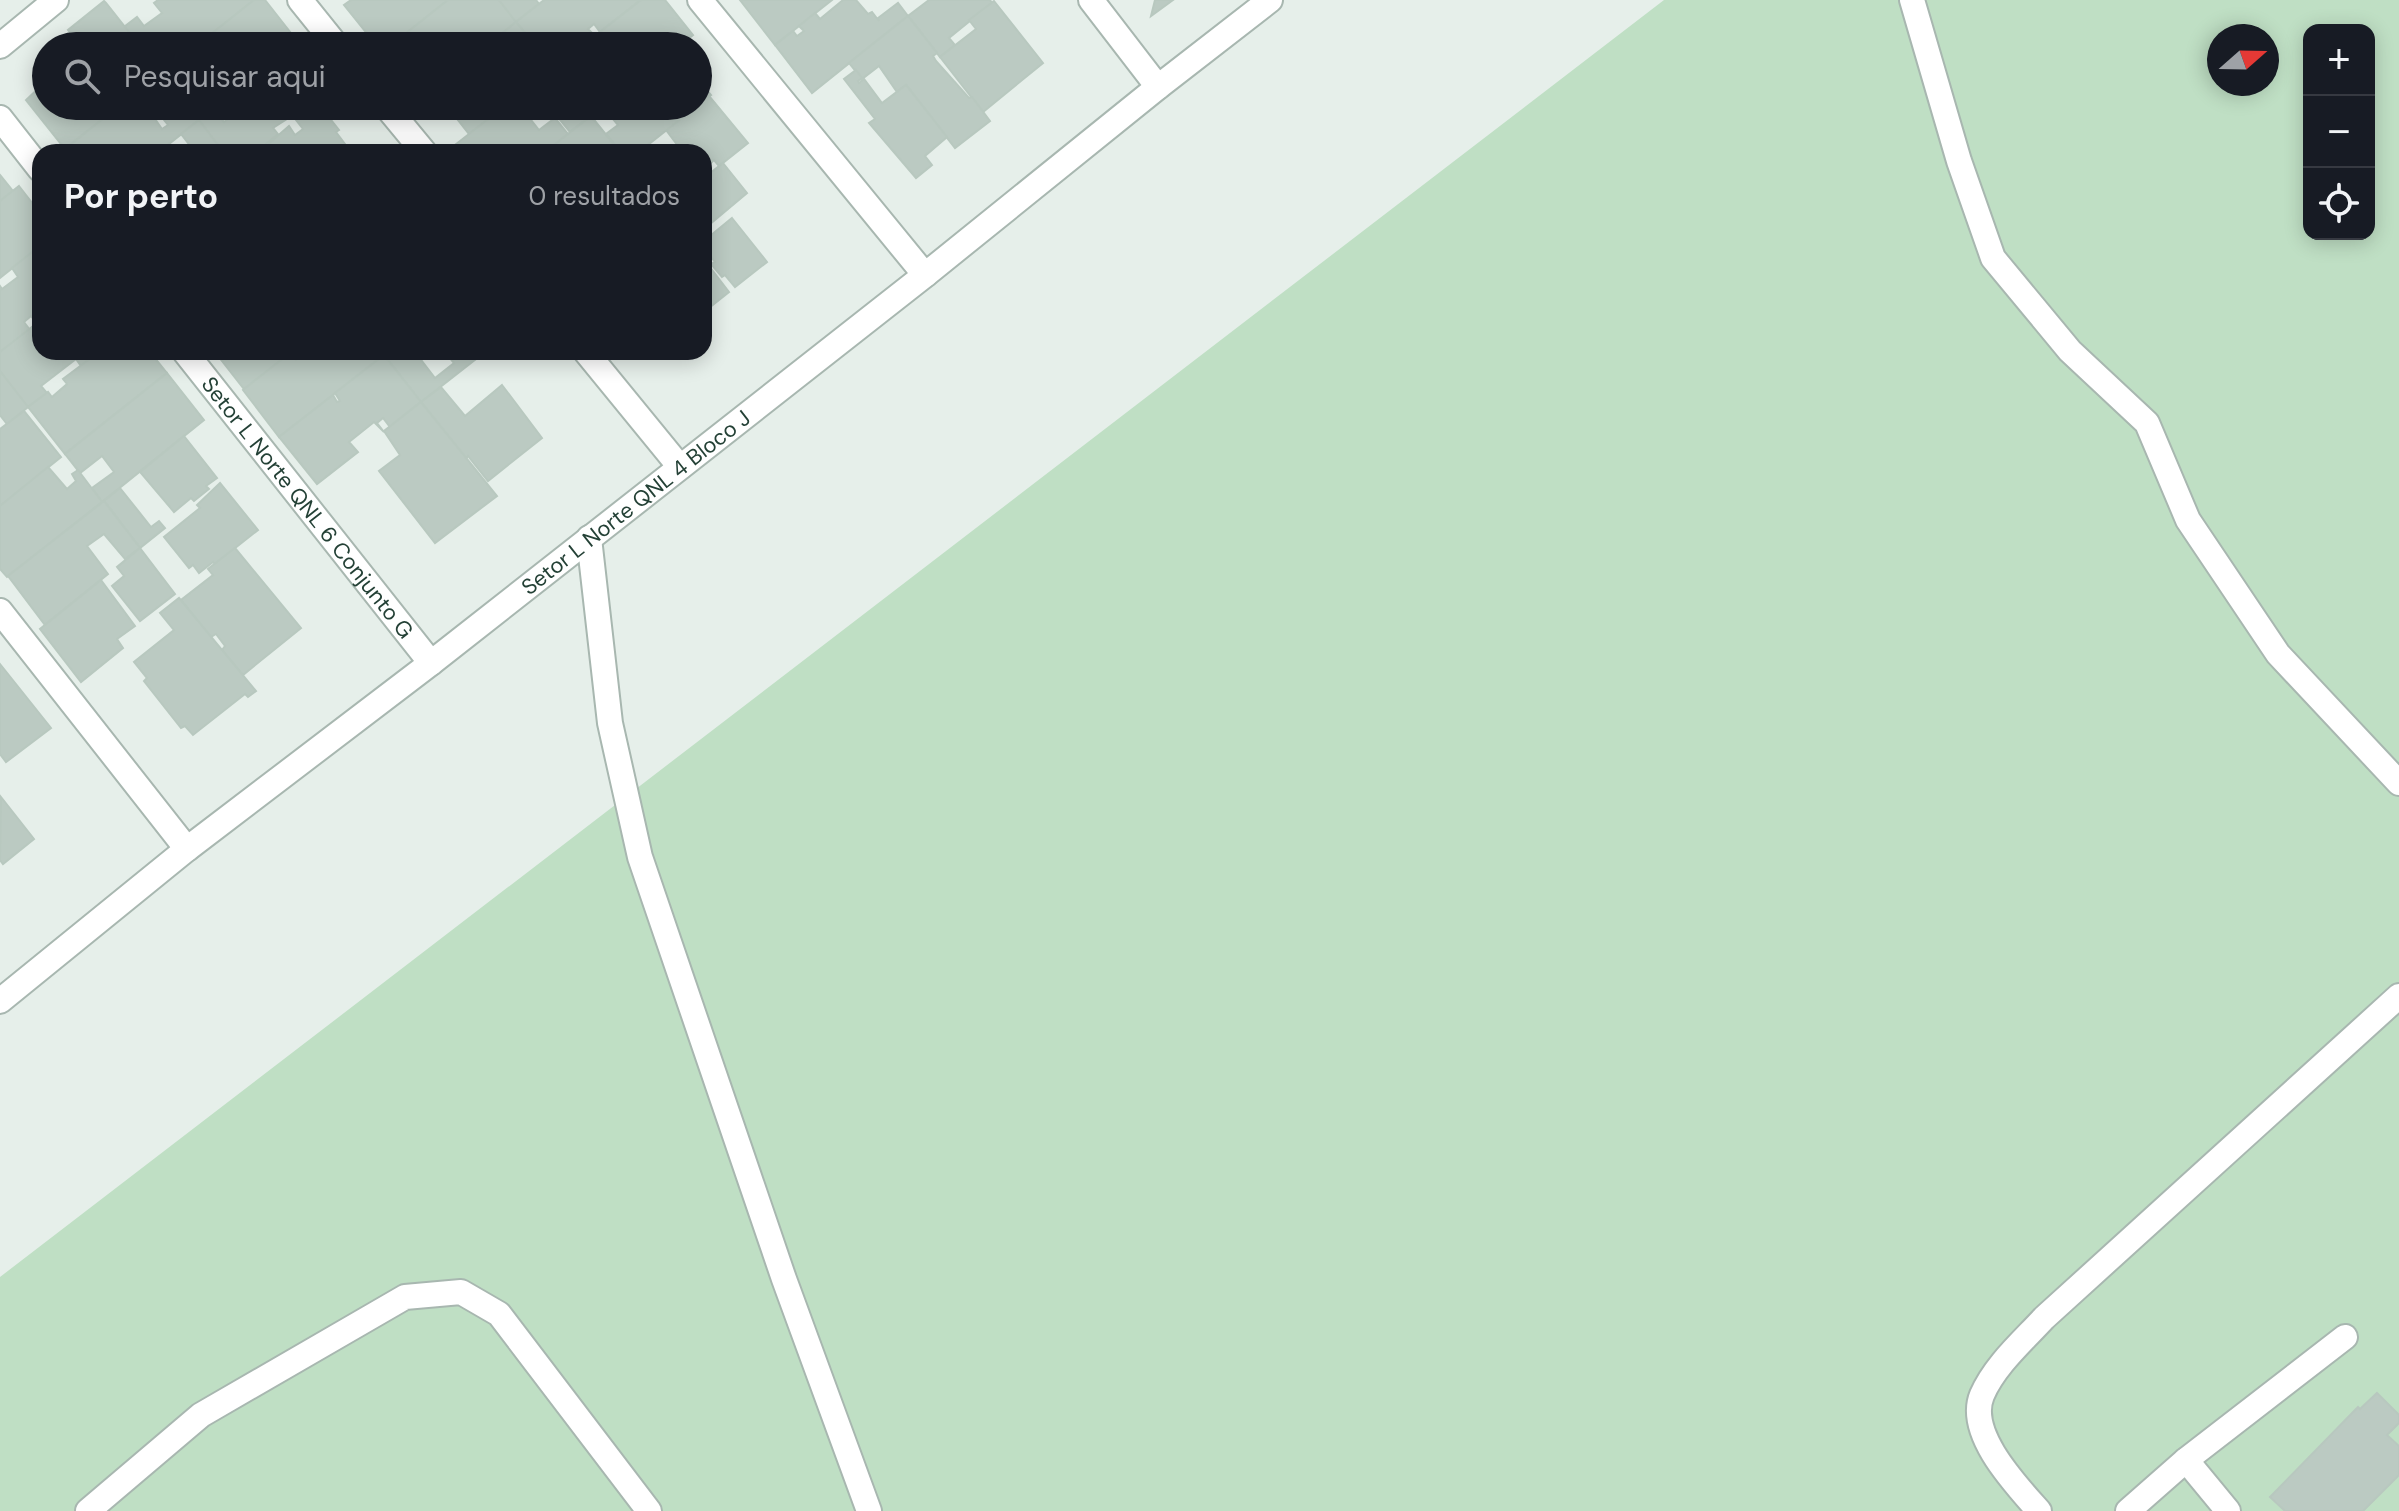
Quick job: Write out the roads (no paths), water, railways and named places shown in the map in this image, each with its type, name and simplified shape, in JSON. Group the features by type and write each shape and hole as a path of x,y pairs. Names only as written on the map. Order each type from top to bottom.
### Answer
{"street":[{"path":"0,46 56,0"},
{"path":"300,0 326,32"},
{"path":"700,0 925,275"},
{"path":"1091,0 1158,87"},
{"name":"Setor L Norte QNL 4 Bloco J","path":"0,1001 187,849 431,663 1270,0"},
{"path":"1912,0 1959,161 1993,258 2070,351 2147,423 2188,520 2278,654 2399,783"},
{"path":"0,118 32,159"},
{"path":"398,120 417,144"},
{"name":"Setor L Norte QNL 6 Conjunto G","path":"191,360 431,663"},
{"path":"593,360 680,467"},
{"path":"589,538 610,723 640,857 784,1279 869,1511"},
{"path":"0,611 187,849"},
{"path":"2039,1511 2009,1478 1990,1447 1979,1420 1981,1397 1995,1371 2044,1318 2399,996"},
{"path":"88,1511 201,1415 405,1297 461,1292 499,1314 649,1511"},
{"path":"2128,1511 2186,1460 2345,1337"},
{"path":"2186,1460 2228,1511"}]}
